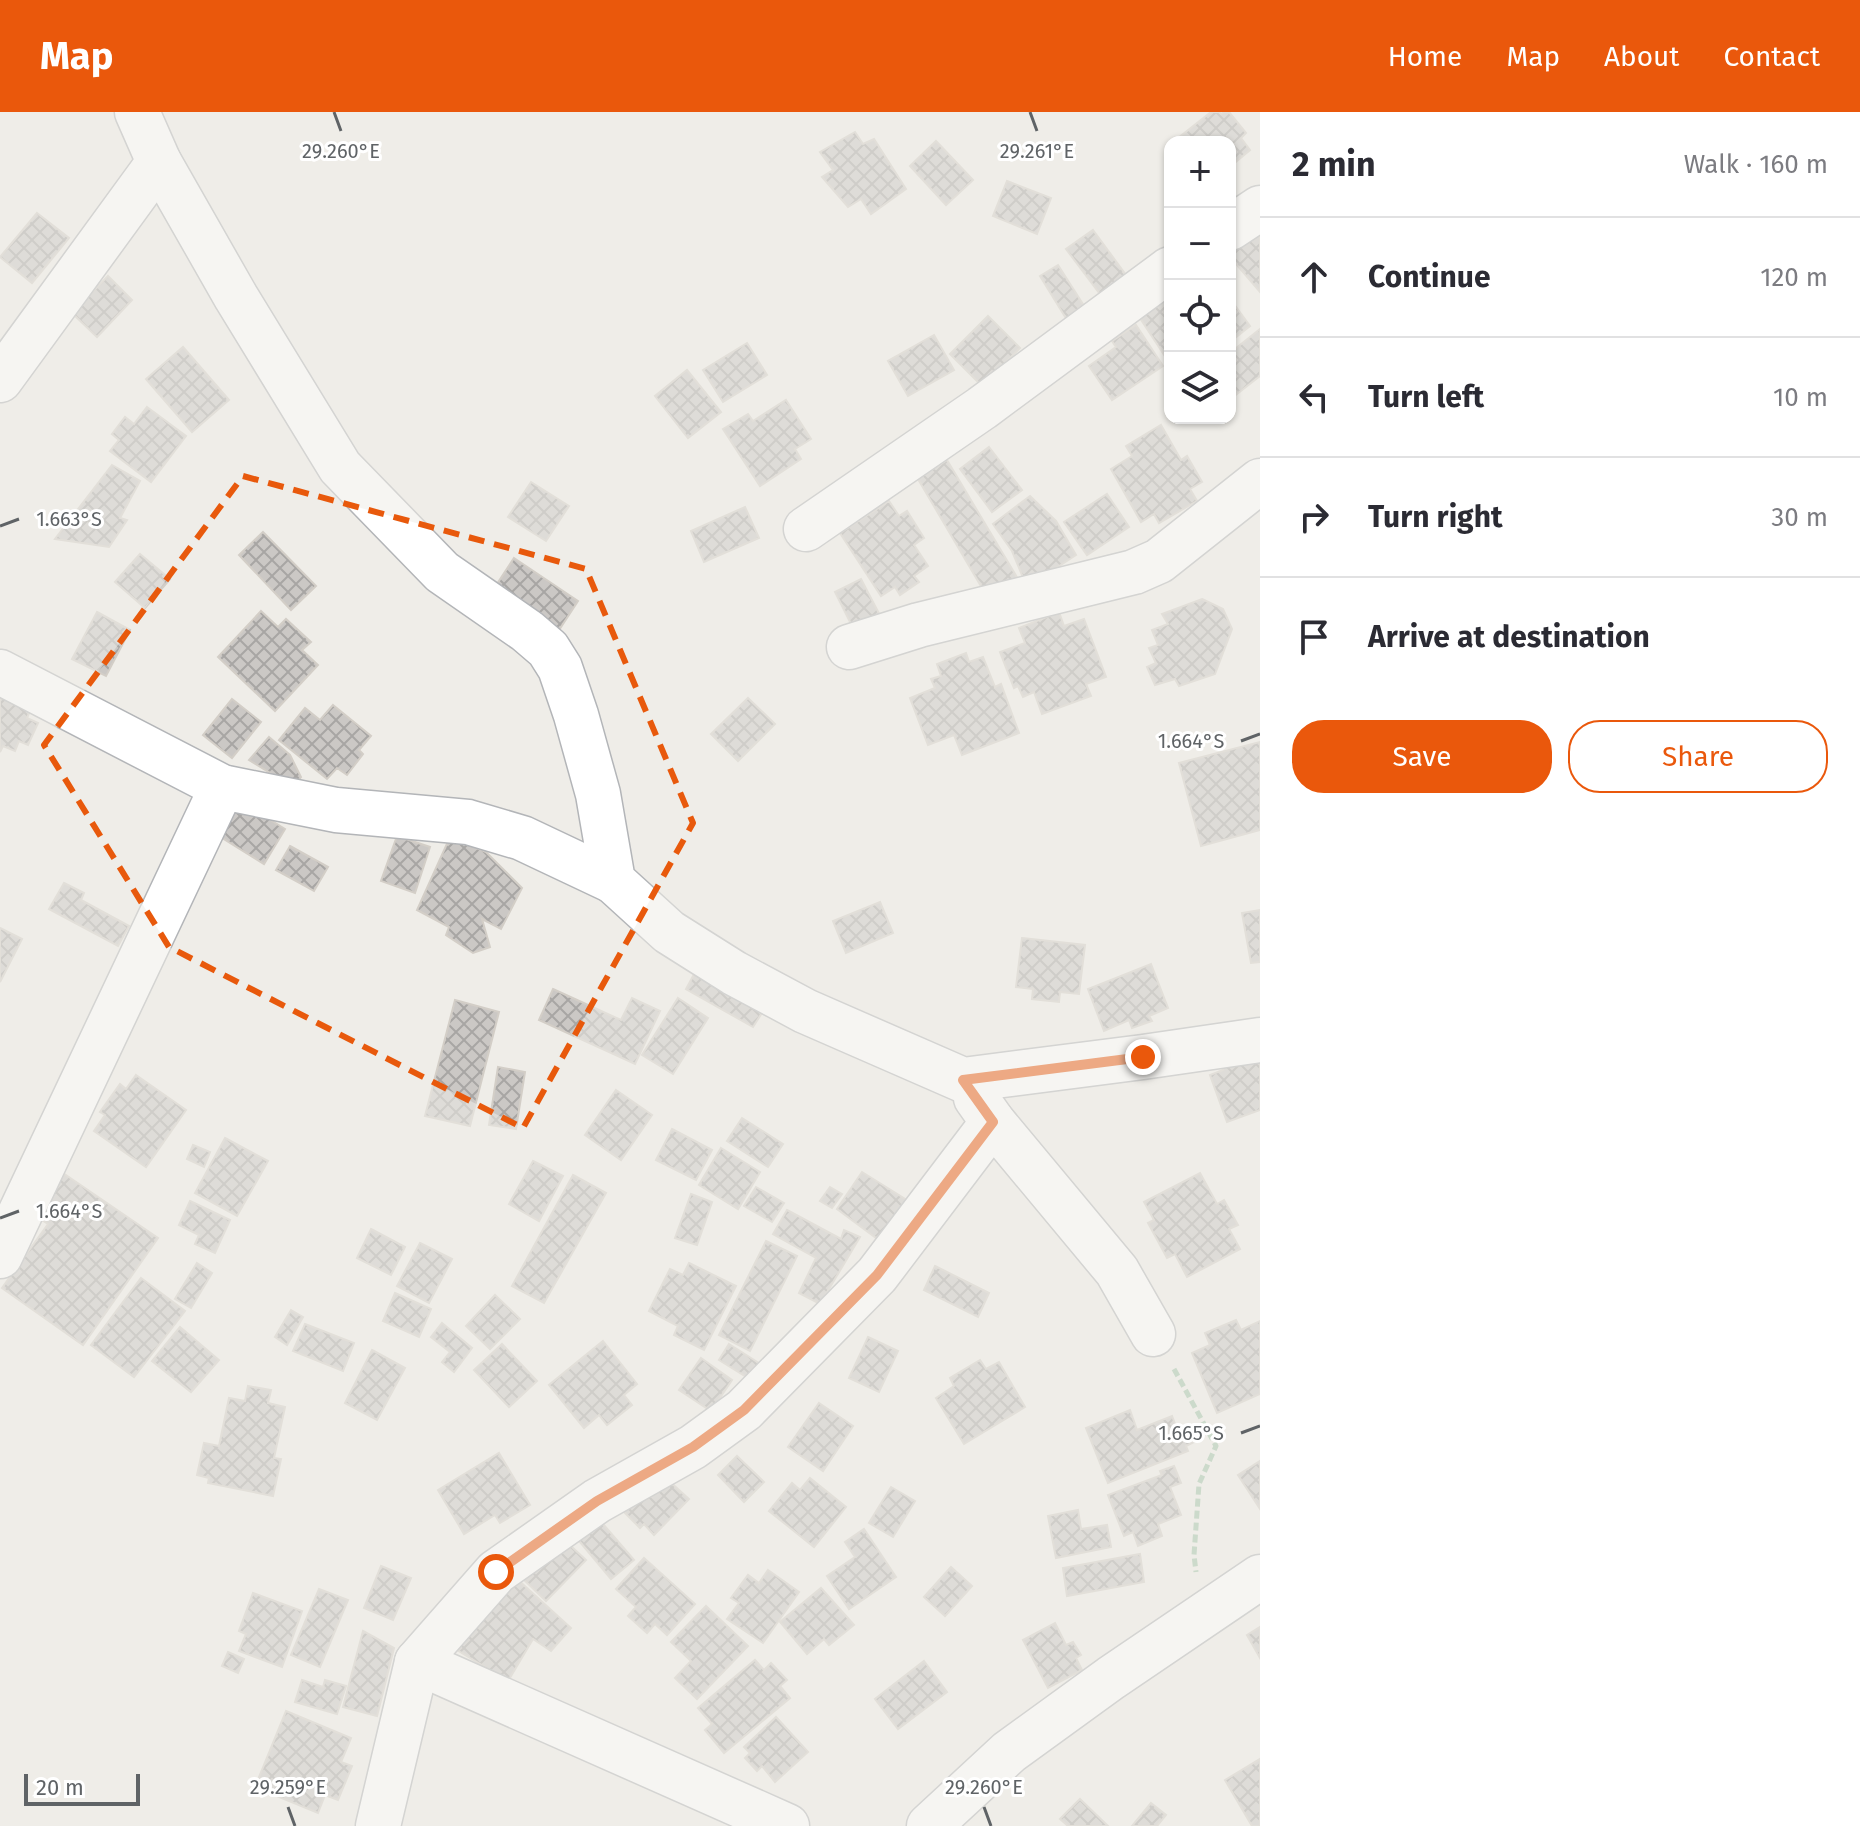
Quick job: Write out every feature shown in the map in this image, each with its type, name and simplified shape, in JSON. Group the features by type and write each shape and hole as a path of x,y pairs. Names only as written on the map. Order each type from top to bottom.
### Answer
{"street":[{"path":"137,112 159,162 236,297 340,467 442,572 527,631 548,649 560,668 598,794 613,881"},
{"path":"0,380 159,162"},
{"path":"1236,224 1260,208"},
{"path":"806,529 982,408 1164,273"},
{"path":"849,647 919,625 1134,572 1159,561 1260,481"},
{"path":"0,672 222,787 336,810 468,822 522,838 613,881 669,932 734,973 805,1011 963,1080 993,1122 1117,1271 1153,1334"},
{"path":"0,1256 222,787"},
{"path":"963,1080 1260,1040"},
{"path":"378,1826 417,1662 496,1572 597,1501 693,1447 744,1410 877,1275 993,1122"},
{"path":"929,1826 1009,1752 1260,1577"},
{"path":"417,1662 787,1826"}],"path":[{"path":"1153,1334 1216,1446 1199,1484 1195,1540 1194,1555 1204,1616"}],"highlighted area":[{"path":"243,476 586,569 693,823 523,1128 169,947 44,745"}],"building":[{"path":"1211,112 1229,112 1246,133 1241,138 1250,150 1236,162 1236,136 1181,136"},
{"path":"855,132 863,144 874,139 906,189 871,214 861,199 848,207 822,177 833,170 820,152"},
{"path":"936,141 973,180 946,205 910,166"},
{"path":"1007,181 1051,198 1037,234 993,216"},
{"path":"37,213 69,238 32,283 0,257"},
{"path":"1250,226 1260,237 1260,292 1236,264 1236,237"},
{"path":"1093,230 1126,275 1100,294 1066,249"},
{"path":"1058,265 1086,309 1067,320 1040,276"},
{"path":"108,276 132,300 97,337 72,313"},
{"path":"1160,296 1164,302 1164,355 1136,312"},
{"path":"1236,307 1250,326 1236,337"},
{"path":"988,316 1020,348 982,386 950,354"},
{"path":"1136,325 1163,366 1112,400 1089,366 1116,347 1112,341"},
{"path":"1260,329 1260,376 1236,395 1236,352 1236,348"},
{"path":"934,335 954,370 908,396 888,361"},
{"path":"747,343 767,375 723,402 703,370"},
{"path":"183,347 229,400 192,432 146,379"},
{"path":"687,370 721,412 688,438 655,396"},
{"path":"786,400 811,439 795,449 801,459 760,486 723,429 748,414 753,421"},
{"path":"147,407 186,436 151,482 110,451 119,440 112,434 125,417 134,424"},
{"path":"1161,425 1181,460 1187,456 1202,482 1190,489 1197,501 1159,523 1154,514 1141,522 1111,469 1132,456 1126,446"},
{"path":"989,447 1022,490 992,512 960,469"},
{"path":"947,460 1021,584 985,593 918,479"},
{"path":"112,465 140,481 120,518 127,520 109,547 55,539"},
{"path":"531,482 569,506 546,541 508,517"},
{"path":"1107,494 1129,527 1087,555 1064,522"},
{"path":"1030,496 1056,521 1076,555 1027,587 1012,551 993,524"},
{"path":"889,501 899,516 907,511 924,538 914,545 928,566 914,576 919,582 900,595 895,587 881,596 840,533"},
{"path":"745,507 759,538 704,562 691,531"},
{"path":"263,532 316,586 291,610 239,555"},
{"path":"140,554 170,579 145,608 115,582"},
{"path":"514,558 578,601 559,630 495,587"},
{"path":"861,579 885,625 858,638 835,592"},
{"path":"1202,599 1223,609 1232,629 1215,674 1179,686 1175,679 1155,685 1147,667 1156,663 1149,648 1158,645 1152,630 1168,624 1162,614"},
{"path":"261,611 278,627 286,619 311,642 302,650 318,665 275,711 218,657"},
{"path":"97,612 130,630 106,676 72,659"},
{"path":"1059,612 1064,626 1084,619 1106,677 1086,684 1091,696 1042,714 1034,692 1023,697 1018,686 1014,688 1000,652 1025,643 1019,628"},
{"path":"966,653 969,662 983,657 995,687 1001,684 1019,733 962,755 954,735 928,745 910,698 935,688 931,679 941,676 937,664"},
{"path":"0,693 32,706 27,718 38,723 28,745 19,741 15,751 3,746 0,752"},
{"path":"748,698 775,724 738,761 711,734"},
{"path":"232,699 261,722 232,758 203,735"},
{"path":"333,705 371,736 359,750 363,754 347,775 337,768 327,779 279,740 305,708 320,720"},
{"path":"269,737 290,755 301,777 293,787 249,760"},
{"path":"1260,742 1260,830 1201,846 1179,763"},
{"path":"237,799 285,829 264,864 214,833"},
{"path":"397,836 430,847 415,893 381,881"},
{"path":"450,837 486,852 522,888 501,929 482,919 490,947 473,953 446,935 449,927 417,910"},
{"path":"290,846 328,867 314,891 276,870"},
{"path":"64,883 84,893 81,900 129,926 118,946 49,909"},
{"path":"880,902 893,933 846,953 833,921"},
{"path":"1260,910 1260,962 1251,963 1242,913"},
{"path":"0,928 22,939 0,982"},
{"path":"1022,938 1085,945 1079,994 1060,992 1059,1002 1032,999 1033,989 1016,987"},
{"path":"1151,964 1168,1008 1149,1016 1152,1021 1132,1028 1129,1020 1104,1031 1088,989"},
{"path":"699,965 767,1005 753,1027 686,989"},
{"path":"553,989 621,1020 632,998 660,1011 635,1064 539,1020"},
{"path":"678,998 708,1018 673,1074 642,1055"},
{"path":"455,1000 499,1012 470,1126 425,1116"},
{"path":"1251,1051 1256,1063 1260,1062 1260,1110 1227,1122 1210,1075 1223,1070 1220,1062"},
{"path":"498,1067 525,1072 516,1129 489,1125"},
{"path":"136,1075 186,1110 146,1167 94,1131 105,1115 100,1112 120,1084 126,1089"},
{"path":"616,1090 652,1115 621,1160 585,1135"},
{"path":"742,1118 783,1144 768,1167 727,1141"},
{"path":"672,1129 712,1150 696,1180 656,1160"},
{"path":"225,1138 268,1161 237,1216 195,1193"},
{"path":"193,1145 210,1152 204,1167 187,1159"},
{"path":"721,1148 760,1172 738,1209 699,1185"},
{"path":"533,1161 563,1176 539,1221 509,1204"},
{"path":"862,1172 915,1205 876,1238 837,1209"},
{"path":"63,1173 158,1238 83,1345 2,1288 48,1224 34,1215"},
{"path":"1200,1173 1217,1204 1224,1200 1238,1225 1229,1229 1240,1249 1187,1277 1175,1254 1167,1258 1148,1223 1154,1220 1144,1202"},
{"path":"573,1175 606,1193 544,1303 512,1286"},
{"path":"756,1187 784,1203 772,1222 744,1206"},
{"path":"830,1187 842,1194 832,1208 820,1201"},
{"path":"691,1194 712,1202 697,1245 675,1238"},
{"path":"190,1201 230,1220 215,1253 195,1244 199,1235 179,1225"},
{"path":"787,1210 841,1239 844,1230 860,1237 820,1304 799,1293 816,1258 773,1234"},
{"path":"371,1229 405,1247 391,1275 357,1258"},
{"path":"766,1241 797,1256 750,1351 719,1335"},
{"path":"420,1243 452,1259 429,1303 397,1286"},
{"path":"197,1263 212,1273 191,1308 175,1299"},
{"path":"689,1263 736,1286 704,1350 674,1335 678,1326 649,1311 670,1269 683,1275"},
{"path":"935,1266 989,1293 978,1317 924,1290"},
{"path":"141,1278 185,1311 134,1377 91,1345"},
{"path":"395,1293 431,1309 419,1337 383,1321"},
{"path":"495,1295 520,1319 490,1349 466,1326"},
{"path":"291,1310 303,1317 287,1345 275,1337"},
{"path":"1236,1320 1241,1330 1260,1321 1260,1394 1217,1413 1192,1353 1210,1345 1205,1333"},
{"path":"442,1323 472,1348 454,1372 442,1362 450,1352 431,1337"},
{"path":"305,1324 354,1343 343,1371 293,1351"},
{"path":"180,1327 219,1360 191,1392 152,1361"},
{"path":"868,1337 898,1351 879,1392 849,1378"},
{"path":"603,1341 637,1384 624,1395 632,1405 607,1425 599,1415 584,1428 549,1385"},
{"path":"502,1344 537,1381 509,1407 474,1370"},
{"path":"729,1344 762,1365 753,1381 719,1360"},
{"path":"372,1350 405,1368 377,1420 345,1403"},
{"path":"701,1358 732,1380 711,1411 679,1390"},
{"path":"980,1360 986,1369 999,1362 1025,1407 964,1444 936,1398 954,1386 950,1378"},
{"path":"248,1386 271,1390 268,1403 285,1407 274,1458 281,1459 273,1496 208,1483 209,1478 197,1475 204,1443 219,1446 229,1398 245,1401"},
{"path":"819,1403 853,1426 823,1471 788,1447"},
{"path":"1130,1410 1137,1430 1172,1416 1179,1434 1192,1429 1196,1441 1186,1446 1188,1451 1108,1483 1086,1428"},
{"path":"499,1453 530,1505 500,1523 495,1515 464,1534 438,1490"},
{"path":"737,1456 764,1482 744,1502 718,1475"},
{"path":"1260,1461 1260,1509 1238,1475"},
{"path":"1174,1466 1181,1483 1170,1487 1181,1515 1158,1524 1162,1536 1138,1546 1133,1532 1124,1536 1108,1495 1162,1475 1160,1471"},
{"path":"810,1478 846,1507 814,1547 769,1511 792,1483 800,1490"},
{"path":"668,1480 689,1499 654,1535 644,1524 640,1528 624,1512 646,1490 652,1496"},
{"path":"891,1487 915,1501 893,1537 869,1523"},
{"path":"1078,1510 1081,1529 1107,1525 1111,1547 1056,1558 1048,1516"},
{"path":"597,1517 634,1560 611,1579 575,1536"},
{"path":"864,1529 896,1577 849,1609 827,1576 855,1557 845,1542"},
{"path":"559,1535 586,1560 546,1601 519,1575"},
{"path":"1140,1554 1144,1582 1067,1596 1063,1568"},
{"path":"644,1558 695,1604 667,1635 655,1624 647,1633 628,1616 636,1607 616,1589"},
{"path":"381,1566 411,1578 393,1620 364,1608"},
{"path":"951,1567 972,1586 945,1616 924,1597"},
{"path":"768,1570 799,1592 763,1643 727,1619 739,1603 731,1598 748,1575 759,1583"},
{"path":"516,1578 571,1628 551,1651 533,1639 508,1681 457,1650"},
{"path":"821,1588 854,1625 829,1645 824,1639 807,1654 780,1622"},
{"path":"319,1589 348,1600 320,1667 291,1655"},
{"path":"253,1593 302,1611 282,1667 239,1651 246,1634 239,1631"},
{"path":"706,1606 748,1646 697,1699 675,1678 691,1661 671,1642"},
{"path":"1055,1623 1066,1645 1073,1642 1081,1655 1076,1658 1082,1670 1048,1688 1023,1640"},
{"path":"1260,1627 1260,1658 1247,1635"},
{"path":"363,1631 394,1648 377,1716 343,1707"},
{"path":"228,1652 244,1659 238,1673 222,1666"},
{"path":"755,1660 764,1670 771,1663 787,1680 780,1686 790,1698 724,1753 705,1730 712,1724 698,1708"},
{"path":"924,1661 947,1692 898,1729 875,1699"},
{"path":"302,1680 323,1687 325,1680 346,1686 337,1714 295,1702"},
{"path":"286,1711 351,1738 341,1762 352,1766 338,1800 325,1795 318,1813 255,1787"},
{"path":"776,1717 808,1752 775,1782 762,1766 757,1771 745,1758 750,1753 744,1747"},
{"path":"1260,1759 1260,1826 1252,1826 1225,1780"},
{"path":"1080,1799 1108,1826 1068,1826 1060,1819"},
{"path":"1151,1803 1166,1815 1157,1826 1132,1826"}],"route":[{"path":"496,1572 597,1501 693,1447 744,1410 877,1275 993,1122 963,1080 1143,1057"}]}
